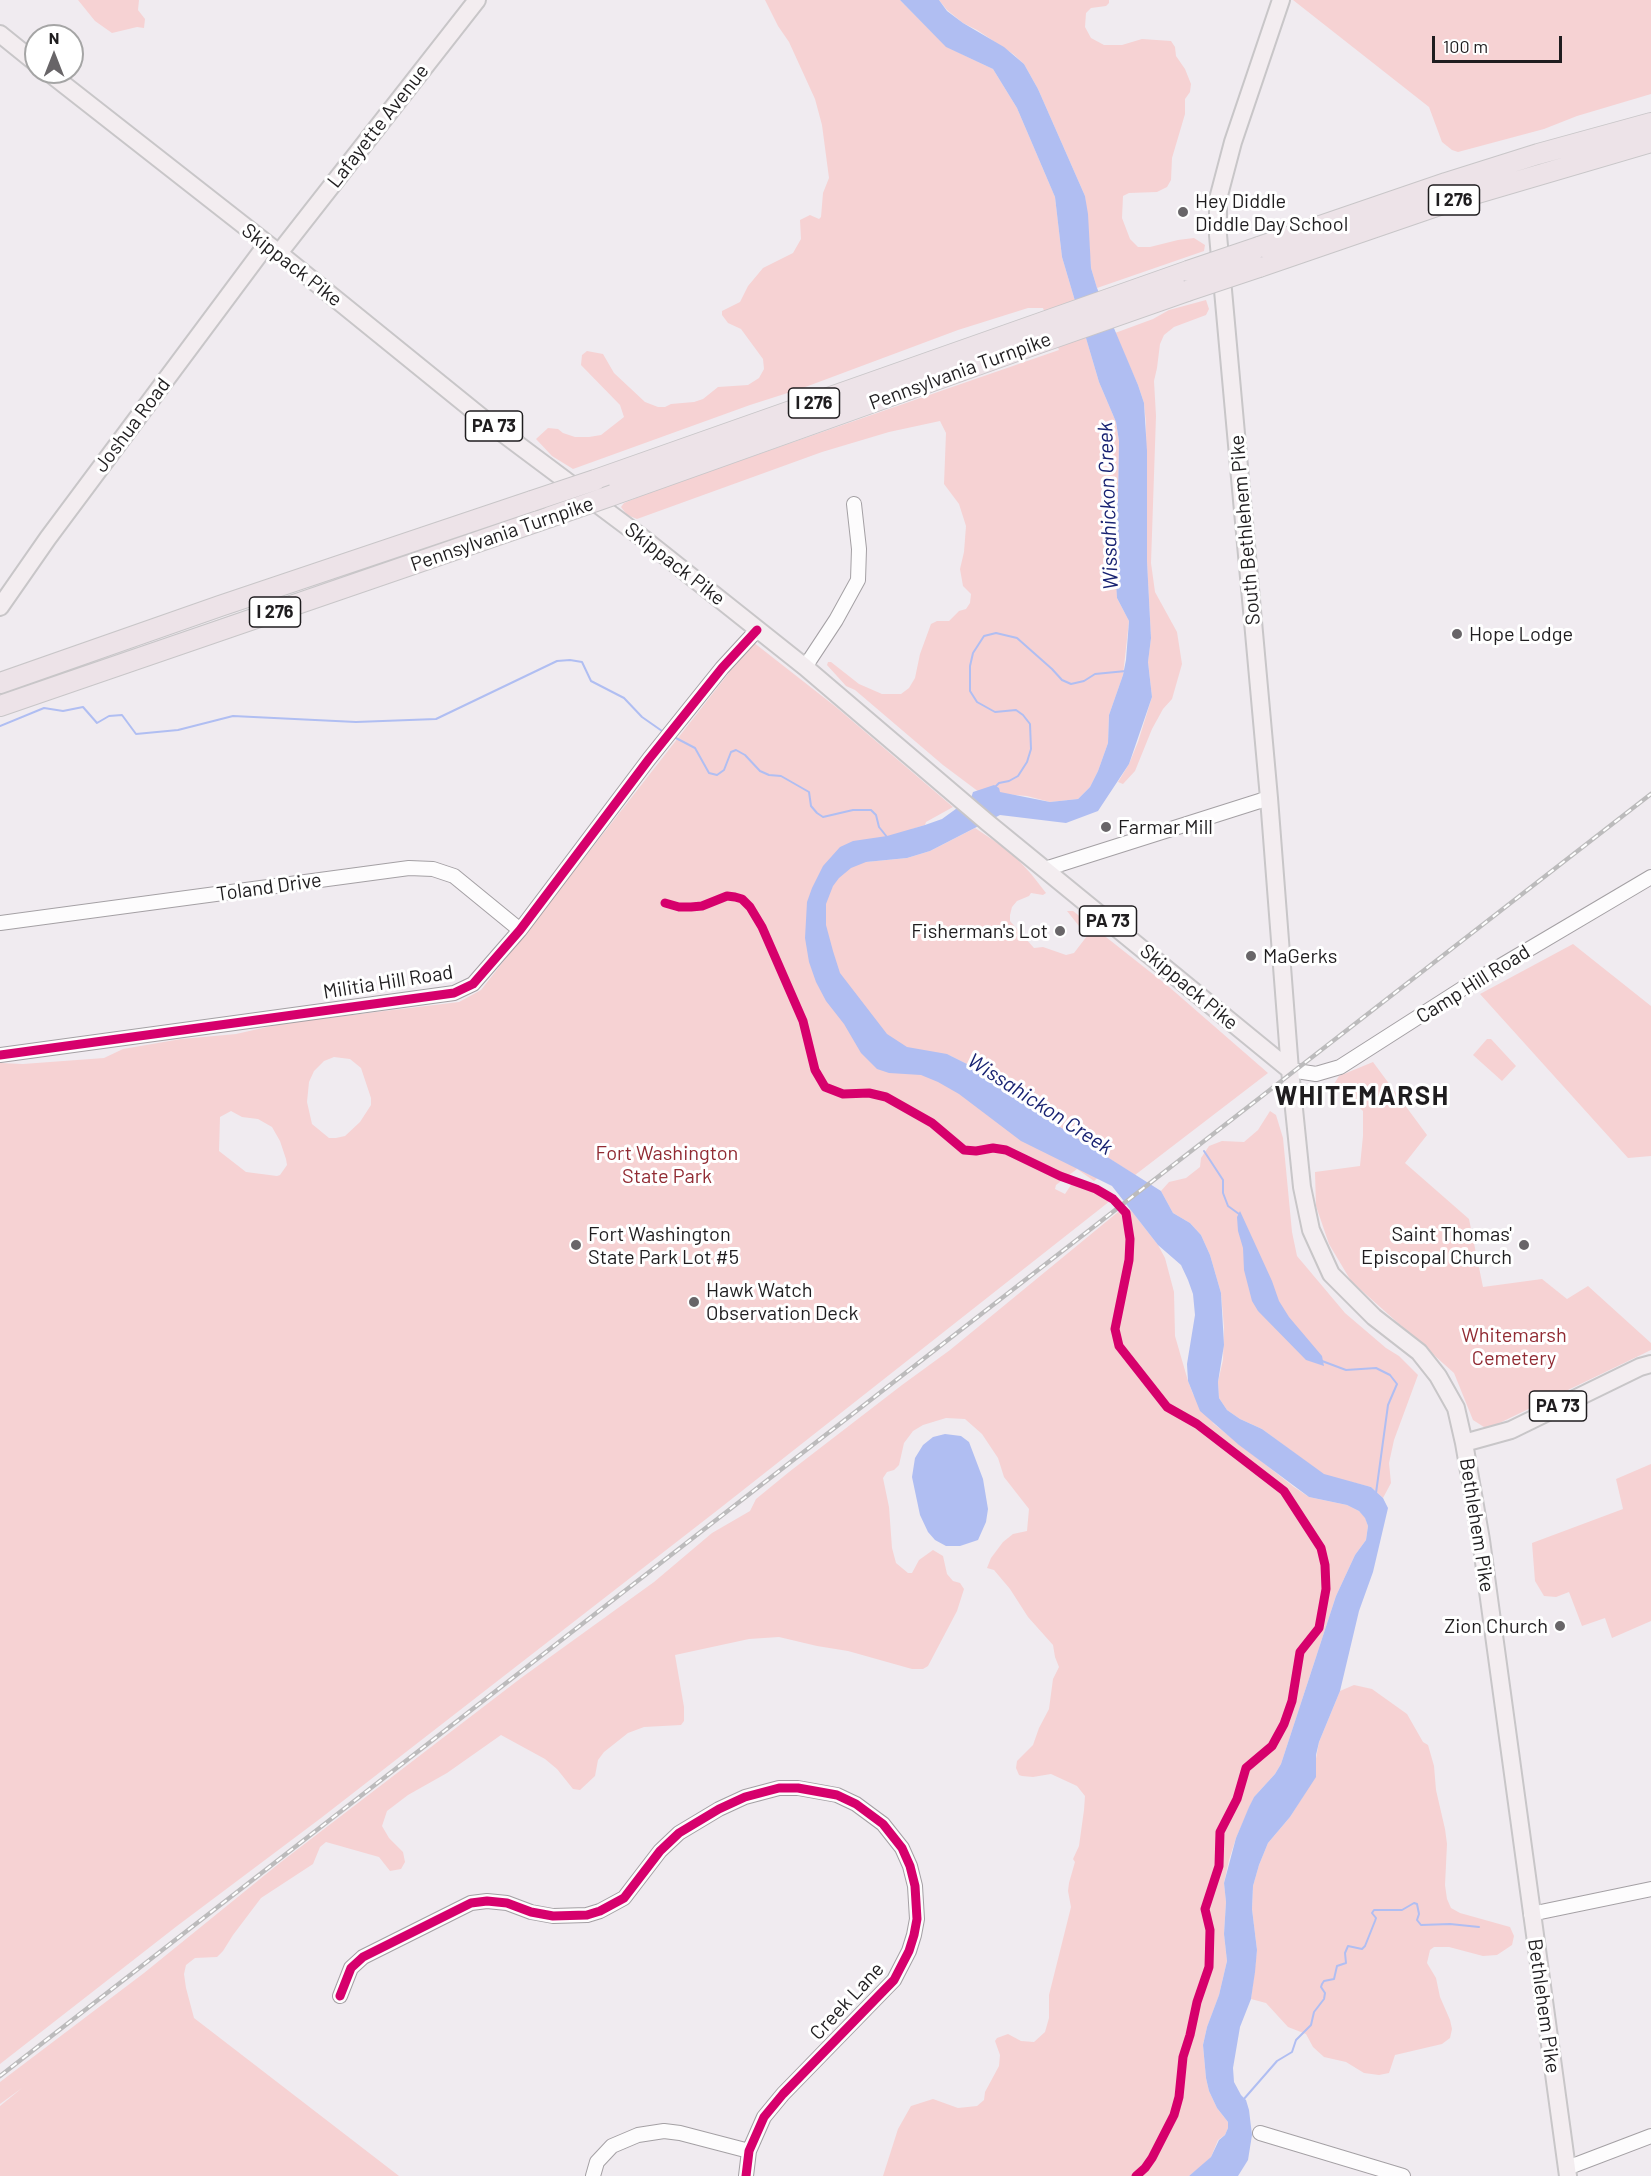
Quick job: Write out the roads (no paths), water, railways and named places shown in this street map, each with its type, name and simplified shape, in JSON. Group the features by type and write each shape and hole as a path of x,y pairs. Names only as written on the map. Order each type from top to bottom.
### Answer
{"highway":[{"name":"Pennsylvania Turnpike","path":"0,683 220,606 1036,334 1136,299 1188,271 1446,183 1651,123"},
{"name":"Pennsylvania Turnpike","path":"1136,299 1188,291 1454,200 1651,142"},
{"name":"Pennsylvania Turnpike","path":"0,706 613,495 1036,334"}],"main road":[{"name":"Lafayette Avenue","path":"273,249 477,0"},
{"name":"South Bethlehem Pike","path":"1281,0 1239,122 1218,199 1218,235 1269,798 1290,1070"},
{"path":"0,34 24,53"},
{"name":"Skippack Pike","path":"63,84 483,418 644,539 805,667 988,823 1290,1070"},
{"name":"Joshua Road","path":"0,607 48,538 273,249"},
{"path":"1257,1044 1279,1038 1288,1028"},
{"name":"Bethlehem Pike","path":"1290,1070 1306,1210 1311,1230 1331,1274 1367,1310 1419,1352 1438,1376 1455,1408 1464,1443 1481,1540 1568,2172"},
{"name":"PA 73","path":"1464,1443 1511,1430 1640,1367 1651,1364"}],"street":[{"path":"805,667 836,620 858,580 859,549 854,504"},
{"name":"Militia Hill Road","path":"0,1055 454,993 473,984 520,930 722,668 757,630"},
{"path":"1045,868 1269,798"},
{"name":"Toland Drive","path":"0,923 409,868 433,869 454,876 520,930"},
{"name":"Camp Hill Road","path":"1290,1070 1316,1074 1340,1067 1465,987 1651,877"},
{"name":"Creek Lane","path":"340,1996 351,1968 363,1957 471,1903 495,1901 553,1916 587,1915 624,1898 660,1851 679,1833 719,1809 745,1797 779,1788 798,1788 837,1795 856,1804 883,1824 902,1848 915,1886 917,1919 914,1935 909,1951 894,1980 773,2105 758,2128 749,2151 746,2176"},
{"path":"1532,1914 1651,1889"},
{"path":"593,2176 597,2162 612,2146 630,2137 646,2133 664,2131 680,2133 749,2151"},
{"path":"1260,2133 1403,2176"},
{"path":"1568,2172 1651,2136"}],"water":[{"path":"900,0 939,0 947,11 1004,47 1024,64 1038,89 1085,196 1091,268 1144,403 1151,638 1148,662 1152,697 1129,764 1098,811 1066,823 1000,815 930,851 907,858 866,862 851,868 839,878 826,904 826,925 840,973 887,1034 907,1047 947,1054 979,1070 1052,1122 1161,1191 1173,1213 1190,1223 1201,1235 1210,1255 1221,1293 1224,1345 1218,1382 1219,1398 1227,1410 1262,1429 1324,1474 1371,1487 1383,1498 1388,1508 1373,1572 1359,1611 1340,1691 1319,1742 1316,1755 1316,1777 1290,1817 1268,1843 1253,1886 1252,1909 1257,1950 1255,1972 1251,1999 1240,2027 1233,2068 1234,2082 1246,2100 1249,2110 1252,2135 1248,2160 1238,2176 1189,2176 1211,2157 1228,2128 1228,2122 1217,2108 1209,2091 1203,2045 1227,1961 1224,1934 1226,1902 1224,1883 1236,1838 1249,1807 1254,1797 1281,1764 1336,1596 1355,1555 1366,1540 1368,1526 1359,1511 1347,1505 1309,1497 1239,1445 1200,1411 1188,1381 1187,1364 1195,1315 1193,1294 1188,1280 1181,1265 1158,1245 1112,1186 1021,1141 959,1094 938,1082 921,1075 889,1073 877,1069 861,1053 844,1024 826,1001 809,962 805,938 807,902 812,888 823,866 840,847 853,841 887,836 942,819 971,798 973,792 994,785 999,788 1000,792 1050,802 1078,799 1090,787 1108,743 1109,715 1126,660 1129,621 1117,598 1116,581 1115,519 1118,500 1119,441 1116,422 1099,382 1062,257 1055,197 1017,108 993,69 946,47"},
{"path":"1240,1211 1279,1301 1289,1317 1322,1356 1324,1366 1306,1360 1258,1311 1252,1301 1238,1231 1237,1217"},
{"path":"945,1434 961,1436 969,1442 983,1479 988,1509 986,1522 978,1540 960,1546 946,1546 935,1540 928,1532 920,1515 912,1477 915,1458 923,1445 933,1437"}],"waterway":[{"path":"995,787 999,783 1018,776 1027,762 1031,749 1030,724 1016,710 995,712 977,702 970,691 970,666 973,653 984,636 996,633 1017,638 1062,680 1071,684 1084,681 1095,674 1126,671"},
{"path":"0,726 44,708 63,711 83,707 97,723 109,716 122,715 136,734 178,730 233,716 356,722 436,719 557,661 570,660 582,662 591,681 624,698 642,717 662,731"},
{"path":"674,737 695,748 709,773 717,775 724,770 731,752 736,750 745,755 760,771 769,775 781,776 809,792 811,806 823,817 853,810 871,810 887,837"},
{"path":"1204,1151 1223,1180 1223,1193 1228,1206 1239,1214"},
{"path":"1322,1361 1346,1370 1376,1368 1390,1375 1397,1384 1388,1405 1376,1493"},
{"path":"1243,2100 1277,2061 1292,2052 1296,2040 1311,2025 1314,2012 1324,1999 1322,1984 1324,1981 1334,1979 1337,1966 1346,1963 1345,1953 1348,1946 1362,1949 1365,1946 1376,1918 1372,1913 1374,1910 1402,1910 1414,1903 1417,1904 1419,1914 1417,1920 1421,1925 1450,1924 1479,1927"}],"railway":[{"path":"0,2076 1651,794"}],"place":[{"name":"Hey Diddle Diddle Day School","path":"1183,212"},
{"name":"Hope Lodge","path":"1457,634"},
{"name":"Farmar Mill","path":"1106,827"},
{"name":"Fisherman's Lot","path":"1060,931"},
{"name":"MaGerks","path":"1251,956"},
{"name":"Fort Washington State Park Lot #5","path":"576,1245"},
{"name":"Saint Thomas' Episcopal Church","path":"1524,1245"},
{"name":"Hawk Watch Observation Deck","path":"694,1302"},
{"name":"Zion Church","path":"1560,1626"}],"district":[{"name":"WHITEMARSH","path":"1362,1096"}],"water label":[{"name":"Wissahickon Creek","path":"1108,506"},
{"name":"Wissahickon Creek","path":"1040,1104"}],"park label":[{"name":"Fort Washington State Park","path":"667,1164"},
{"name":"Whitemarsh Cemetery","path":"1514,1346"}]}
